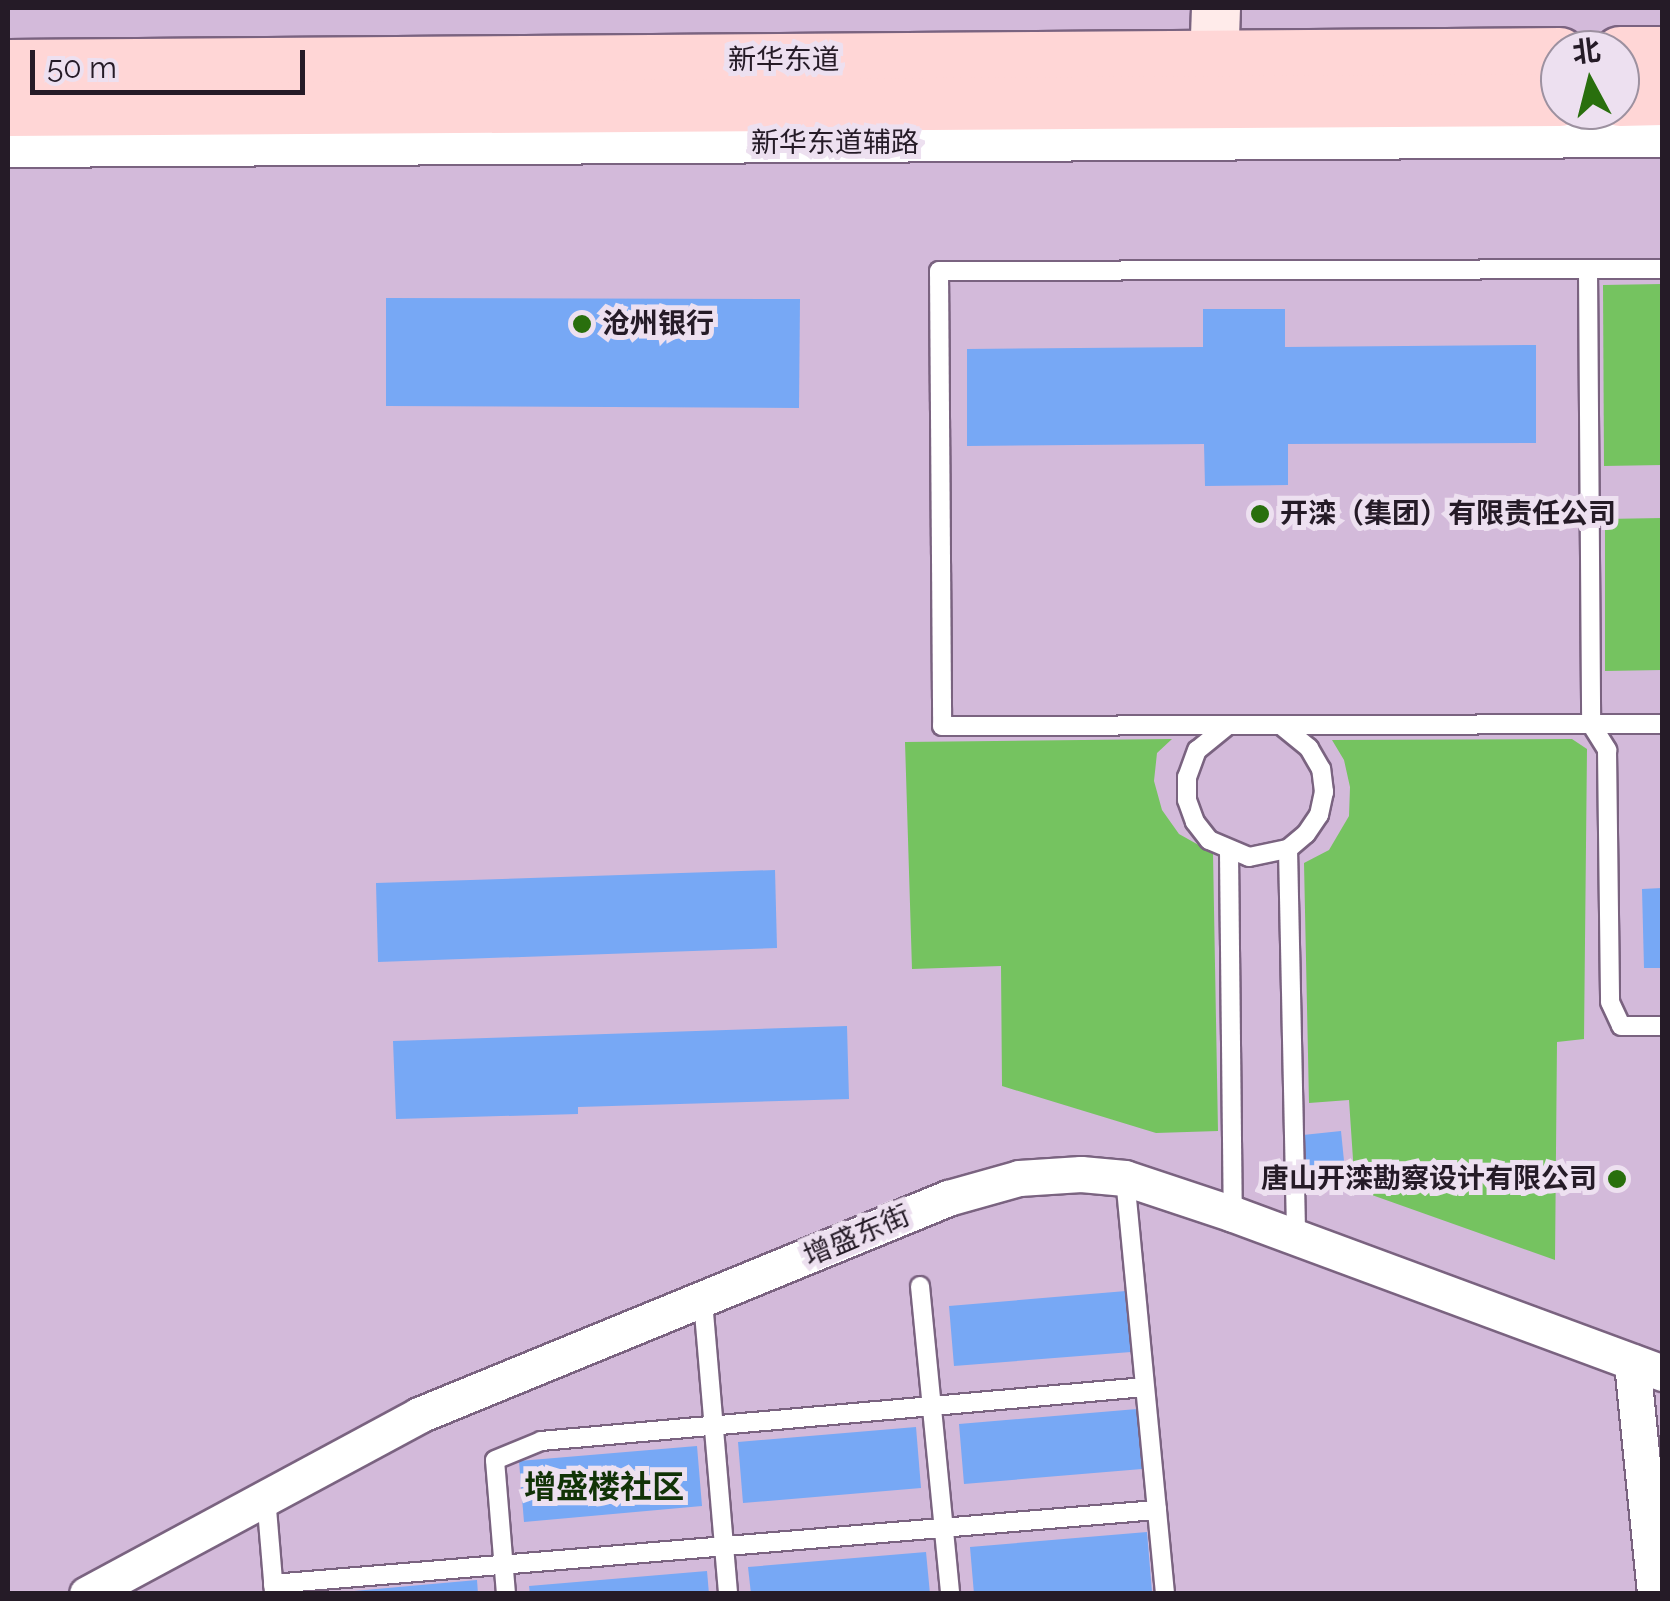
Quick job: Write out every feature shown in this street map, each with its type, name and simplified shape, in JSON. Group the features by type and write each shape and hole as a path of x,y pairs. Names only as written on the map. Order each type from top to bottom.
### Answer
{"main road":[{"name":"新华东道","path":"8,110 1214,76 1540,55"},
{"name":"新华东道","path":"8,66 1214,76 1540,99"}],"street":[{"name":"新华东道辅路","path":"8,149 1214,76 1662,139"},
{"name":"增盛东街","path":"88,1594 419,1414 948,1198 1019,1178 1081,1174 1125,1178 1296,1237 1647,1368"},
{"path":"1647,1368 1655,1594"}],"lane":[{"path":"1662,269 939,271 942,726 1662,724"},
{"path":"1588,270 1591,724 1606,750 1610,1002 1622,1026 1662,1026"},
{"path":"1227,726 1198,750 1187,777 1187,800 1195,822 1210,840 1229,852 1249,857 1288,849 1306,834 1319,815 1324,792 1321,769 1308,748 1281,725"},
{"path":"1288,849 1296,1237"},
{"path":"1229,852 1232,1214"},
{"path":"1125,1178 1164,1594"},
{"path":"920,1286 950,1594"},
{"path":"703,1300 728,1594"},
{"path":"506,1594 494,1460 540,1441 1145,1387"},
{"path":"266,1497 274,1589 504,1565 1157,1510"}],"green space":[{"path":"1662,284 1662,465 1604,466 1603,285"},
{"path":"1662,518 1662,670 1605,671 1605,519"},
{"path":"1172,739 1157,753 1154,781 1162,810 1179,834 1213,853 1218,1131 1156,1133 1002,1086 1001,966 912,969 905,742"},
{"path":"1572,739 1587,749 1584,1039 1557,1042 1555,1260 1355,1189 1349,1100 1309,1103 1304,863 1329,850 1349,816 1350,787 1344,760 1332,740"}],"building":[{"path":"386,298 800,299 799,408 386,406"},
{"path":"1203,309 1285,309 1285,347 1536,345 1536,443 1288,444 1288,485 1205,486 1204,444 967,446 967,349 1203,347"},
{"path":"775,870 777,948 378,962 376,883"},
{"path":"1662,888 1662,968 1644,968 1642,889"},
{"path":"847,1026 849,1099 578,1107 578,1114 396,1119 393,1041"},
{"path":"1341,1131 1345,1171 1306,1175 1303,1135"},
{"path":"1126,1291 1131,1352 954,1366 949,1306"},
{"path":"1137,1409 1142,1469 964,1484 959,1424"},
{"path":"916,1427 921,1488 743,1503 738,1442"},
{"path":"697,1446 702,1506 524,1522 519,1461"},
{"path":"1147,1532 1152,1592 974,1594 970,1547"},
{"path":"926,1552 930,1594 751,1594 748,1567"},
{"path":"707,1571 709,1594 530,1594 529,1586"},
{"path":"477,1580 478,1594 354,1594 354,1591"}],"place":[{"name":"沧州银行","path":"582,324"},
{"name":"开滦（集团）有限责任公司","path":"1260,514"},
{"name":"唐山开滦勘察设计有限公司","path":"1617,1179"}],"district":[{"name":"增盛楼社区","path":"604,1487"}]}
